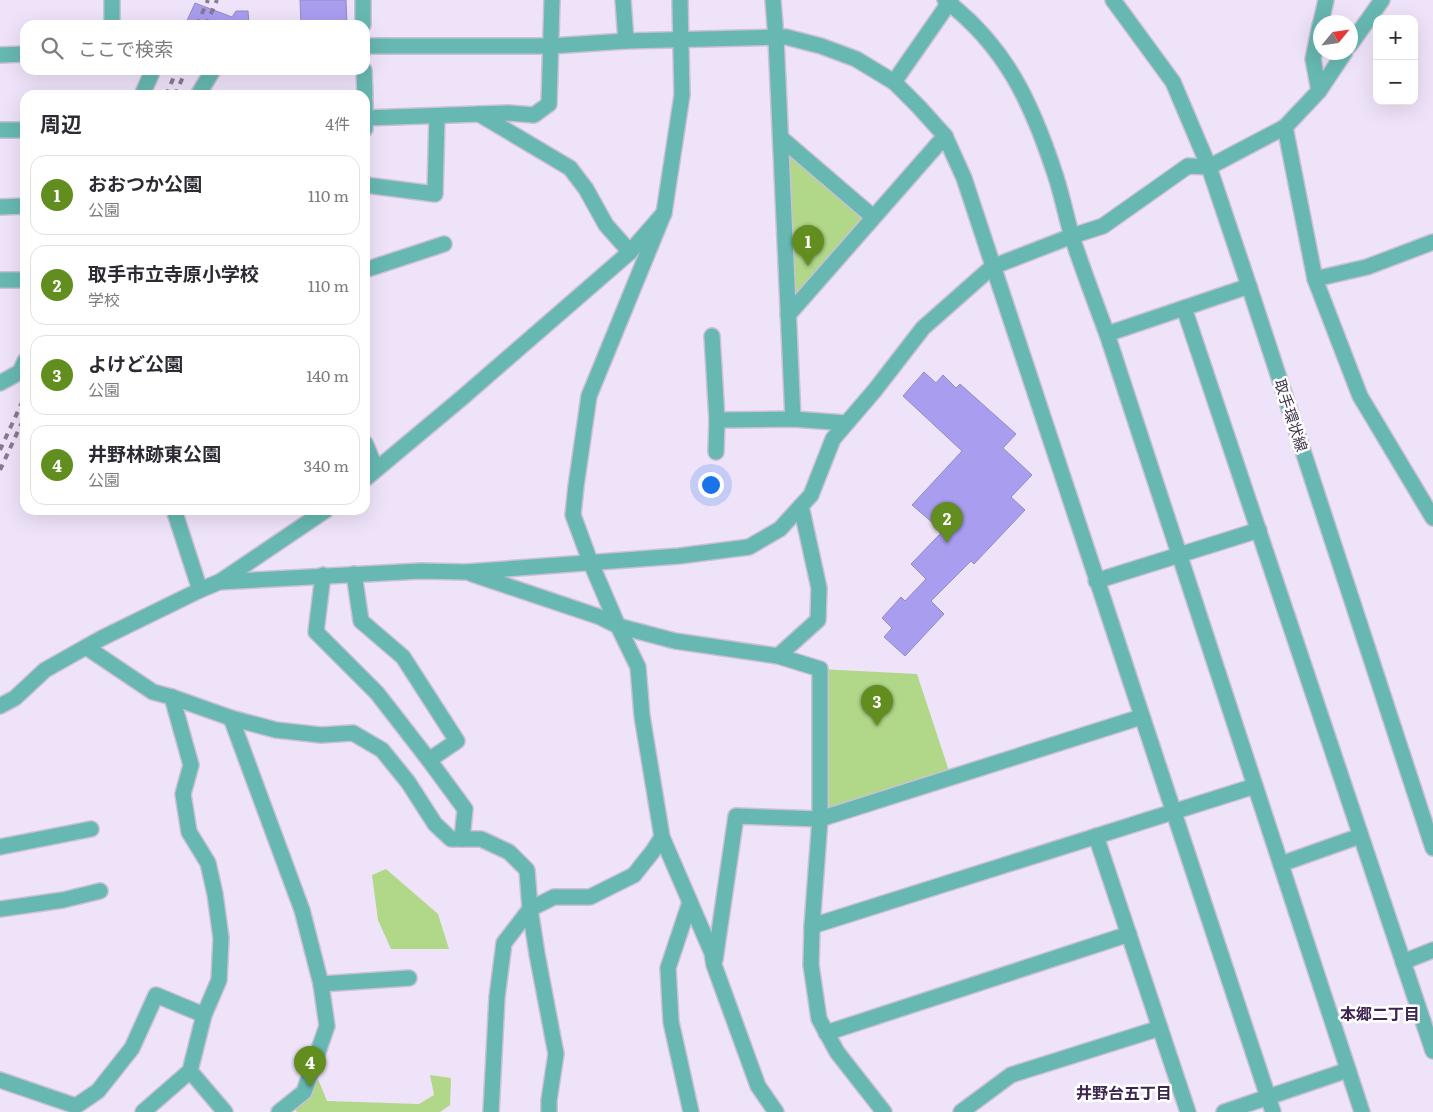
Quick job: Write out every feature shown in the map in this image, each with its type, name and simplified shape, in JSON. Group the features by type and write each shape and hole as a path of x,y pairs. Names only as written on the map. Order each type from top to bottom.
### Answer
{"street":[{"path":"112,0 112,20"},
{"path":"362,0 363,20"},
{"path":"370,118 508,112 534,115 549,104 552,0"},
{"path":"623,0 626,41"},
{"path":"680,0 682,95 664,213 589,396 573,515 590,561 638,667 642,716 662,837 712,953 714,965 758,1086 776,1112"},
{"path":"773,0 793,419"},
{"name":"取手環状線","path":"1113,0 1173,82 1209,167 1433,848"},
{"path":"1323,15 1326,0"},
{"path":"1358,34 1382,0"},
{"path":"894,82 948,1 973,23 1000,53 1030,106 1055,175 1072,236 1107,334 1362,1112"},
{"path":"370,46 551,46 626,41 786,38 821,46 856,59 894,82 945,136 964,178 1273,1112"},
{"path":"0,55 20,54"},
{"path":"1313,60 1318,92"},
{"path":"219,582 422,571 466,572 590,561 679,556 749,547 780,529 811,495 833,439 923,328 992,267 1103,226 1188,166 1209,167 1286,127 1318,92 1340,60"},
{"path":"144,90 152,75"},
{"path":"201,90 210,75"},
{"path":"364,75 365,90"},
{"path":"480,114 570,168 586,189 606,225 630,252"},
{"path":"370,187 435,194 436,116"},
{"path":"1286,127 1315,279 1360,396 1433,518"},
{"path":"0,130 20,130"},
{"path":"788,315 945,136"},
{"path":"781,138 873,217"},
{"path":"0,207 20,206"},
{"path":"371,474 630,252 664,213"},
{"path":"1315,279 1367,267 1433,242"},
{"path":"370,268 444,244"},
{"path":"0,280 20,280"},
{"path":"1107,334 1249,286"},
{"path":"1185,308 1433,1051"},
{"path":"712,336 717,420 716,452"},
{"path":"0,383 20,372"},
{"path":"717,420 793,419 846,423"},
{"path":"778,656 818,620 819,588 801,506"},
{"path":"176,515 200,590"},
{"path":"0,706 15,698 45,670 86,647 219,582 319,515"},
{"path":"1096,581 1259,530"},
{"path":"466,572 600,617 618,626 675,641 778,656 820,669 820,819 811,965 819,1019 837,1052 884,1112"},
{"path":"354,574 360,621 403,657 457,741 430,760"},
{"path":"323,576 316,632 377,693 430,760 464,809 462,839"},
{"path":"86,647 153,692 231,718 276,730 321,735 354,733 382,750 408,782 435,824 451,839 481,839 509,852 527,870 536,954 556,1054 549,1112"},
{"path":"143,1112 190,1071 204,1015 219,980 220,938 215,894 208,863 189,832 183,794 191,765 172,697"},
{"path":"714,965 736,816 820,819 1141,716"},
{"path":"231,718 302,910 321,984 326,1026 304,1092 283,1111"},
{"path":"812,926 1255,786"},
{"path":"0,847 91,829"},
{"path":"1096,836 1188,1112"},
{"path":"1281,864 1360,836"},
{"path":"491,1112 497,997 504,943 530,909 554,897 590,897 634,875 662,837"},
{"path":"0,909 63,900 100,891"},
{"path":"690,902 668,968 671,1022 691,1112"},
{"path":"826,1033 1129,934"},
{"path":"1403,962 1433,950"},
{"path":"321,984 409,978"},
{"path":"0,1080 76,1106 98,1091 132,1048 156,995 204,1015"},
{"path":"961,1112 1011,1075 1160,1028"},
{"path":"1224,1112 1348,1070"},
{"path":"190,1071 225,1112"}],"green space":[{"path":"781,138 873,217 788,315"},
{"path":"820,669 917,674 951,777 820,819"},
{"path":"386,869 438,914 449,949 391,949 378,920 372,875"},
{"path":"308,1055 327,1101 419,1104 434,1095 430,1075 451,1078 450,1105 440,1112 297,1112 293,1107"}],"building":[{"path":"300,0 346,0 347,20 301,20"},
{"path":"195,3 232,17 236,11 248,11 249,20 187,20"},
{"path":"924,372 936,383 943,375 956,388 960,384 1016,434 1003,448 1032,475 1011,497 1025,510 974,564 971,561 931,601 944,614 905,656 884,637 892,628 882,618 901,597 905,601 926,579 911,564 941,533 939,532 941,530 912,505 962,451 903,396"}],"railway":[{"path":"199,20 208,0"},
{"path":"208,20 217,0"},
{"path":"168,90 175,75"},
{"path":"177,90 184,75"},
{"path":"0,450 20,407"},
{"path":"0,470 20,427"}],"place":[{"name":"おおつか公園","path":"808,266"},
{"name":"取手市立寺原小学校","path":"947,543"},
{"name":"よけど公園","path":"877,726"},
{"name":"井野林跡東公園","path":"310,1087"}],"district":[{"name":"本郷二丁目","path":"1380,1013"},
{"name":"井野台五丁目","path":"1124,1092"}]}
